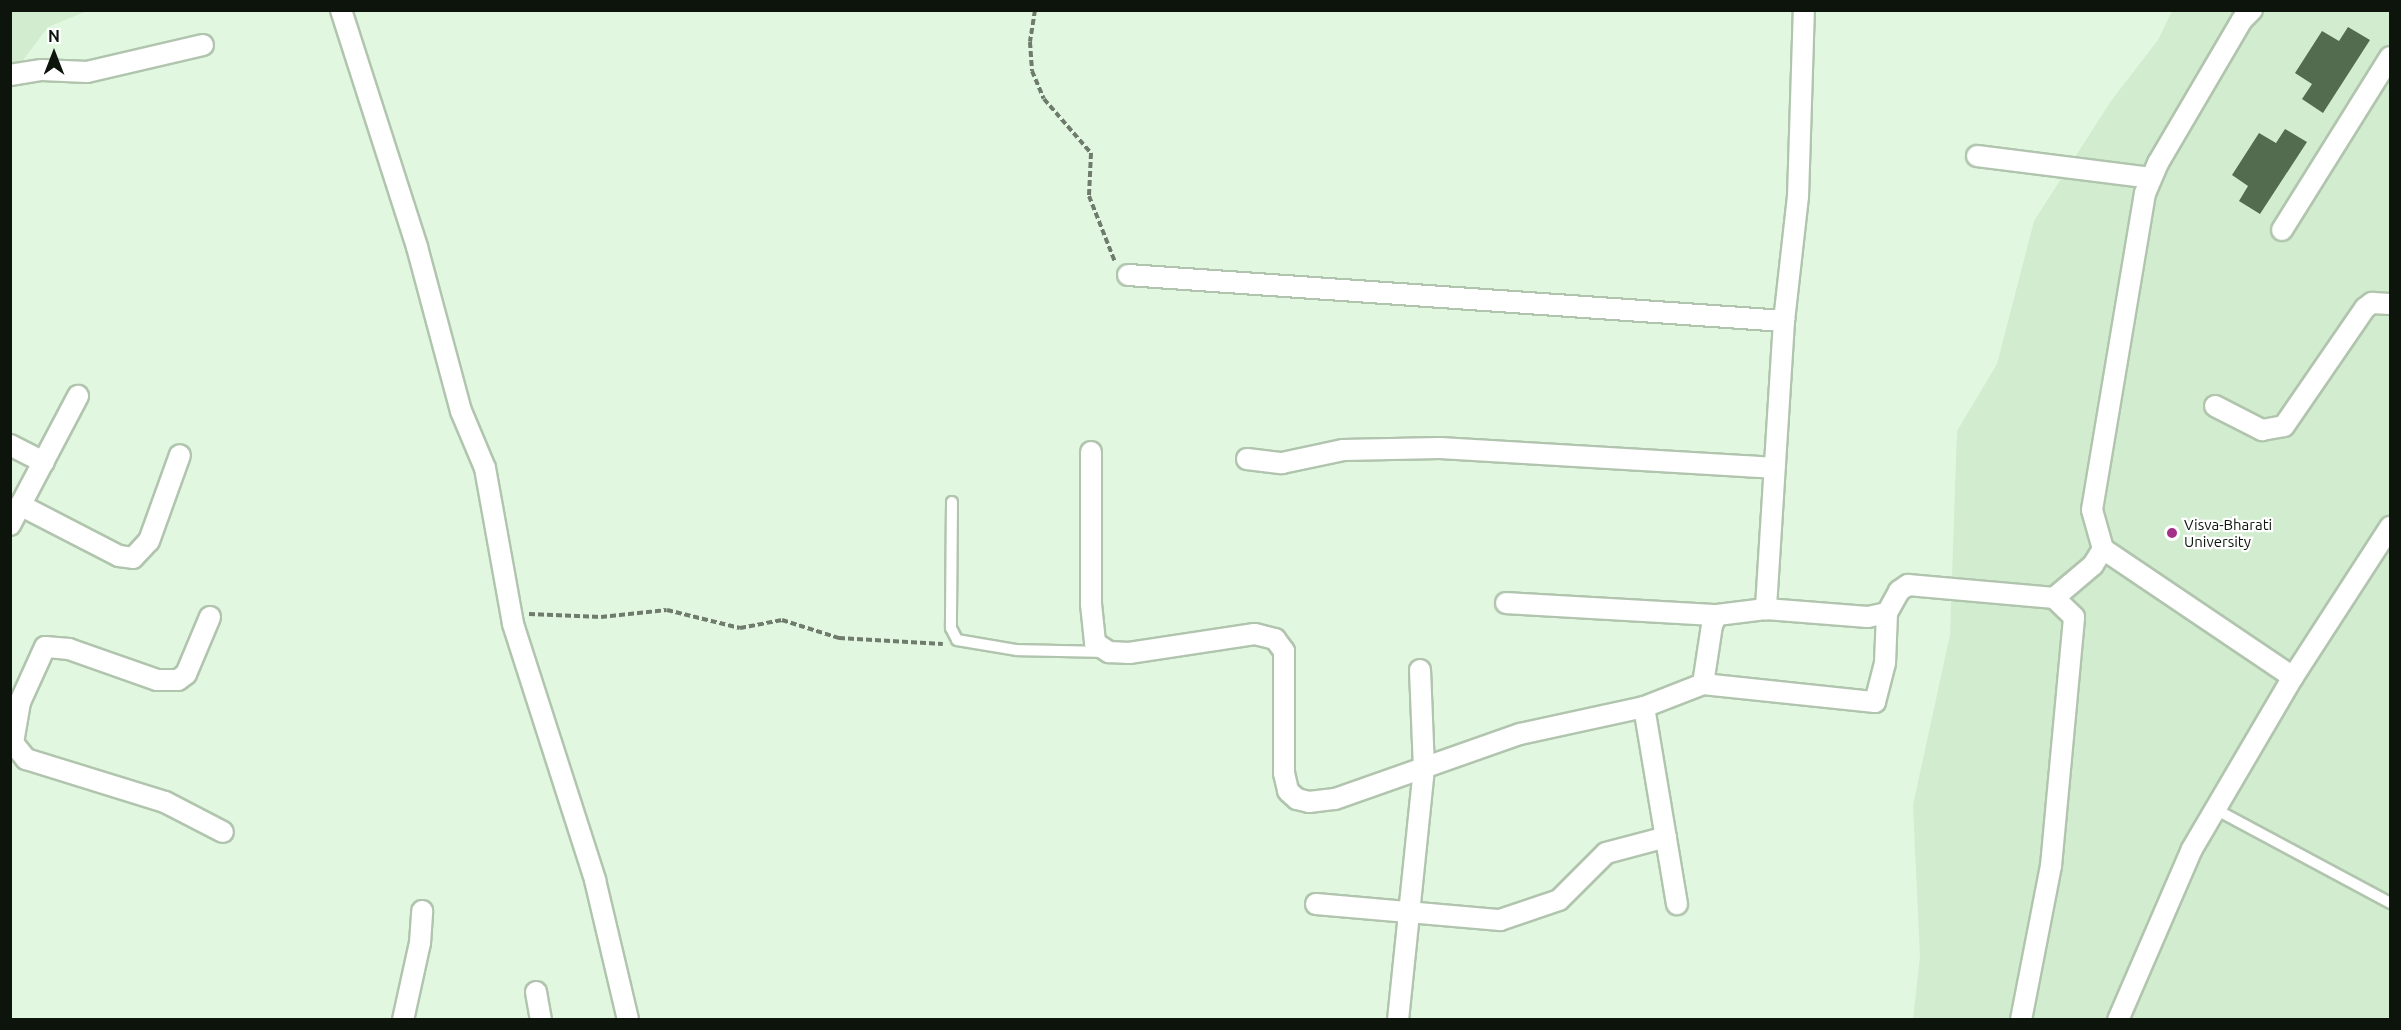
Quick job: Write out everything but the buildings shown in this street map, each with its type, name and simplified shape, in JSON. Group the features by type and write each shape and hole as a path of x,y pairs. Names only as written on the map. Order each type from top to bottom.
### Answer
{"street":[{"path":"341,10 417,247 461,411 485,468 511,613 595,880 628,1020"},
{"path":"1766,609 1784,321 1798,197 1804,10"},
{"path":"2252,10 2242,20 2151,178 2092,510 2103,549 2293,677"},
{"path":"10,75 42,70 87,72 203,45"},
{"path":"2282,230 2391,57"},
{"path":"1977,156 2151,178"},
{"path":"1128,275 1784,321"},
{"path":"2215,406 2262,430 2284,426 2365,308 2372,303 2391,304"},
{"path":"10,525 78,396"},
{"path":"10,445 44,462"},
{"path":"1247,459 1282,463 1343,450 1440,448 1774,468"},
{"path":"1091,452 1092,630 1095,643 1109,652 1129,653 1175,643 1254,634 1275,639 1284,651 1284,773 1288,790 1297,799 1309,802 1335,799 1520,734 1644,707 1703,684 1875,702 1885,663 1887,613 1899,591 1908,585 2054,598 2074,617 2051,866 2021,1020"},
{"path":"20,505 119,556 138,557 149,542 180,455"},
{"path":"2118,1020 2192,849 2293,677 2391,527"},
{"path":"2054,598 2093,565 2103,549"},
{"path":"1506,603 1718,615 1766,609 1868,617 1887,613"},
{"path":"1703,684 1712,625 1718,615"},
{"path":"210,616 186,674 178,680 157,680 52,646 40,653 15,701 13,743 26,759 165,802 223,832"},
{"path":"1398,1020 1424,769 1420,670"},
{"path":"1644,707 1677,904"},
{"path":"1316,904 1474,920 1521,915 1559,900 1606,853 1666,837"},
{"path":"403,1020 420,943 422,911"},
{"path":"536,992 541,1020"}],"lane":[{"path":"952,502 951,628 957,640 1017,650 1109,652"},
{"path":"2215,809 2391,903"}],"path":[{"path":"1035,10 1030,42 1034,77 1044,99 1091,153 1089,196 1116,262 1128,275"},
{"path":"511,613 601,616 667,610 740,628 782,620 839,638 927,645 957,640"}],"shaded area":[{"path":"11,11 87,11 48,27 11,76"},
{"name":"Visva-Bharati University","path":"2172,11 2390,11 2390,1019 1913,1020 1920,957 1913,805 1950,635 1957,431 1997,364 2034,221 2111,101 2158,40"}],"place":[{"name":"Visva-Bharati University","path":"2172,533"}]}
